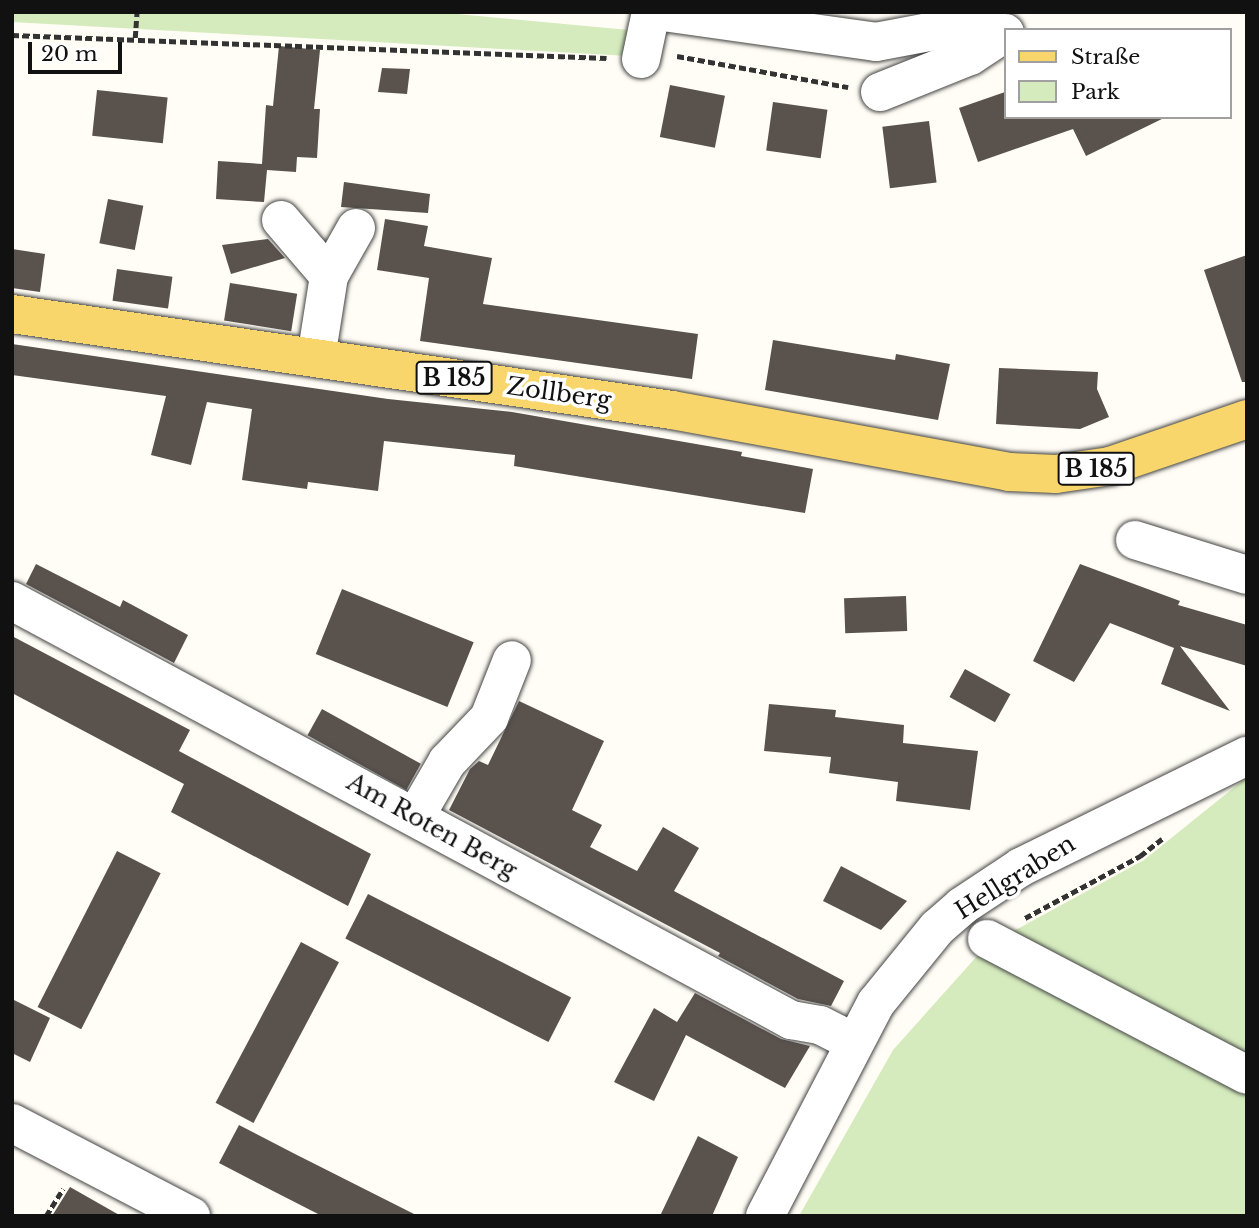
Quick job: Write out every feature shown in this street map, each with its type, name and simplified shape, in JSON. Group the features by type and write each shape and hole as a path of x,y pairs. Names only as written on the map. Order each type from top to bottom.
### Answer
{"main road":[{"name":"Zollberg","path":"12,314 672,410 1009,472 1081,472 1160,453 1247,419"}],"street":[{"path":"641,60 650,12"},
{"path":"663,12 838,40 876,42 945,29 987,12"},
{"path":"1012,28 1032,12"},
{"path":"880,92 970,56 1004,34"},
{"path":"281,220 329,276"},
{"path":"316,358 329,276 356,228"},
{"path":"1135,540 1247,575"},
{"name":"Am Roten Berg","path":"12,601 792,1020 820,1025 853,1042"},
{"path":"415,817 454,753 489,718 512,660"},
{"name":"Hellgraben","path":"765,1216 853,1042 890,983 937,928 987,888 1074,838 1247,756"},
{"path":"987,939 1247,1075"},
{"path":"12,1122 191,1216"}],"path":[{"path":"135,38 137,12"},
{"path":"12,35 641,60 659,52 880,92"},
{"path":"987,939 1140,856 1173,831"}],"green space":[{"path":"12,12 436,12 629,30 629,56 12,22"},
{"path":"1247,777 1247,1216 799,1216 893,1050 986,946 1144,860"}],"building":[{"path":"279,46 320,50 314,109 320,109 317,158 297,157 296,172 267,170 264,202 216,199 218,161 262,164 266,105 273,106"},
{"path":"382,68 410,69 407,94 378,92"},
{"path":"670,85 725,96 715,148 660,137"},
{"path":"97,90 168,97 163,143 92,136"},
{"path":"1004,92 1004,119 1162,119 1086,156 1073,129 978,162 959,108"},
{"path":"773,102 827,110 821,158 766,151"},
{"path":"929,121 937,183 890,188 882,127"},
{"path":"344,182 430,194 428,213 341,207"},
{"path":"108,199 143,206 135,250 99,243"},
{"path":"385,219 428,226 424,246 492,258 483,304 698,334 692,379 420,341 429,278 377,270"},
{"path":"268,239 285,258 231,274 222,245"},
{"path":"12,249 45,254 40,292 12,288"},
{"path":"1247,255 1247,382 1242,382 1204,270"},
{"path":"117,269 172,277 168,308 113,301"},
{"path":"230,283 297,294 291,331 224,321"},
{"path":"773,340 895,360 896,354 950,364 938,420 765,390"},
{"path":"12,344 388,399 512,412 742,452 741,456 813,469 805,513 514,466 515,455 384,441 378,491 308,482 307,489 242,480 252,409 207,402 191,465 151,455 166,396 12,375"},
{"path":"999,368 1098,372 1097,389 1109,417 1080,429 996,424"},
{"path":"36,564 120,607 123,600 188,635 174,663 26,584"},
{"path":"1080,564 1180,601 1178,605 1247,625 1247,666 1180,646 1230,711 1161,684 1174,648 1110,623 1074,682 1033,661"},
{"path":"342,589 474,642 447,707 316,654"},
{"path":"906,596 907,631 845,633 844,598"},
{"path":"12,636 190,730 179,751 371,854 348,906 171,812 184,784 12,693"},
{"path":"965,669 1010,694 995,722 949,697"},
{"path":"519,701 604,741 572,810 602,825 590,847 637,871 663,827 699,848 674,891 844,981 831,1006 798,999 718,956 720,953 449,810 470,769 479,761 488,765"},
{"path":"769,704 836,710 835,717 904,725 903,743 978,751 970,810 896,801 898,782 829,773 831,757 764,751"},
{"path":"322,709 421,764 406,790 307,735"},
{"path":"117,851 161,873 81,1029 38,1007"},
{"path":"841,866 907,901 881,930 823,901"},
{"path":"368,894 571,998 548,1042 345,939"},
{"path":"301,942 339,962 254,1123 216,1103"},
{"path":"695,993 781,1039 810,1046 785,1088 686,1035 654,1101 614,1082 654,1008 677,1022"},
{"path":"12,999 50,1018 30,1062 12,1053"},
{"path":"239,1125 418,1216 322,1216 219,1163"},
{"path":"698,1136 738,1157 712,1216 660,1216"},
{"path":"70,1187 121,1216 52,1216"}]}
